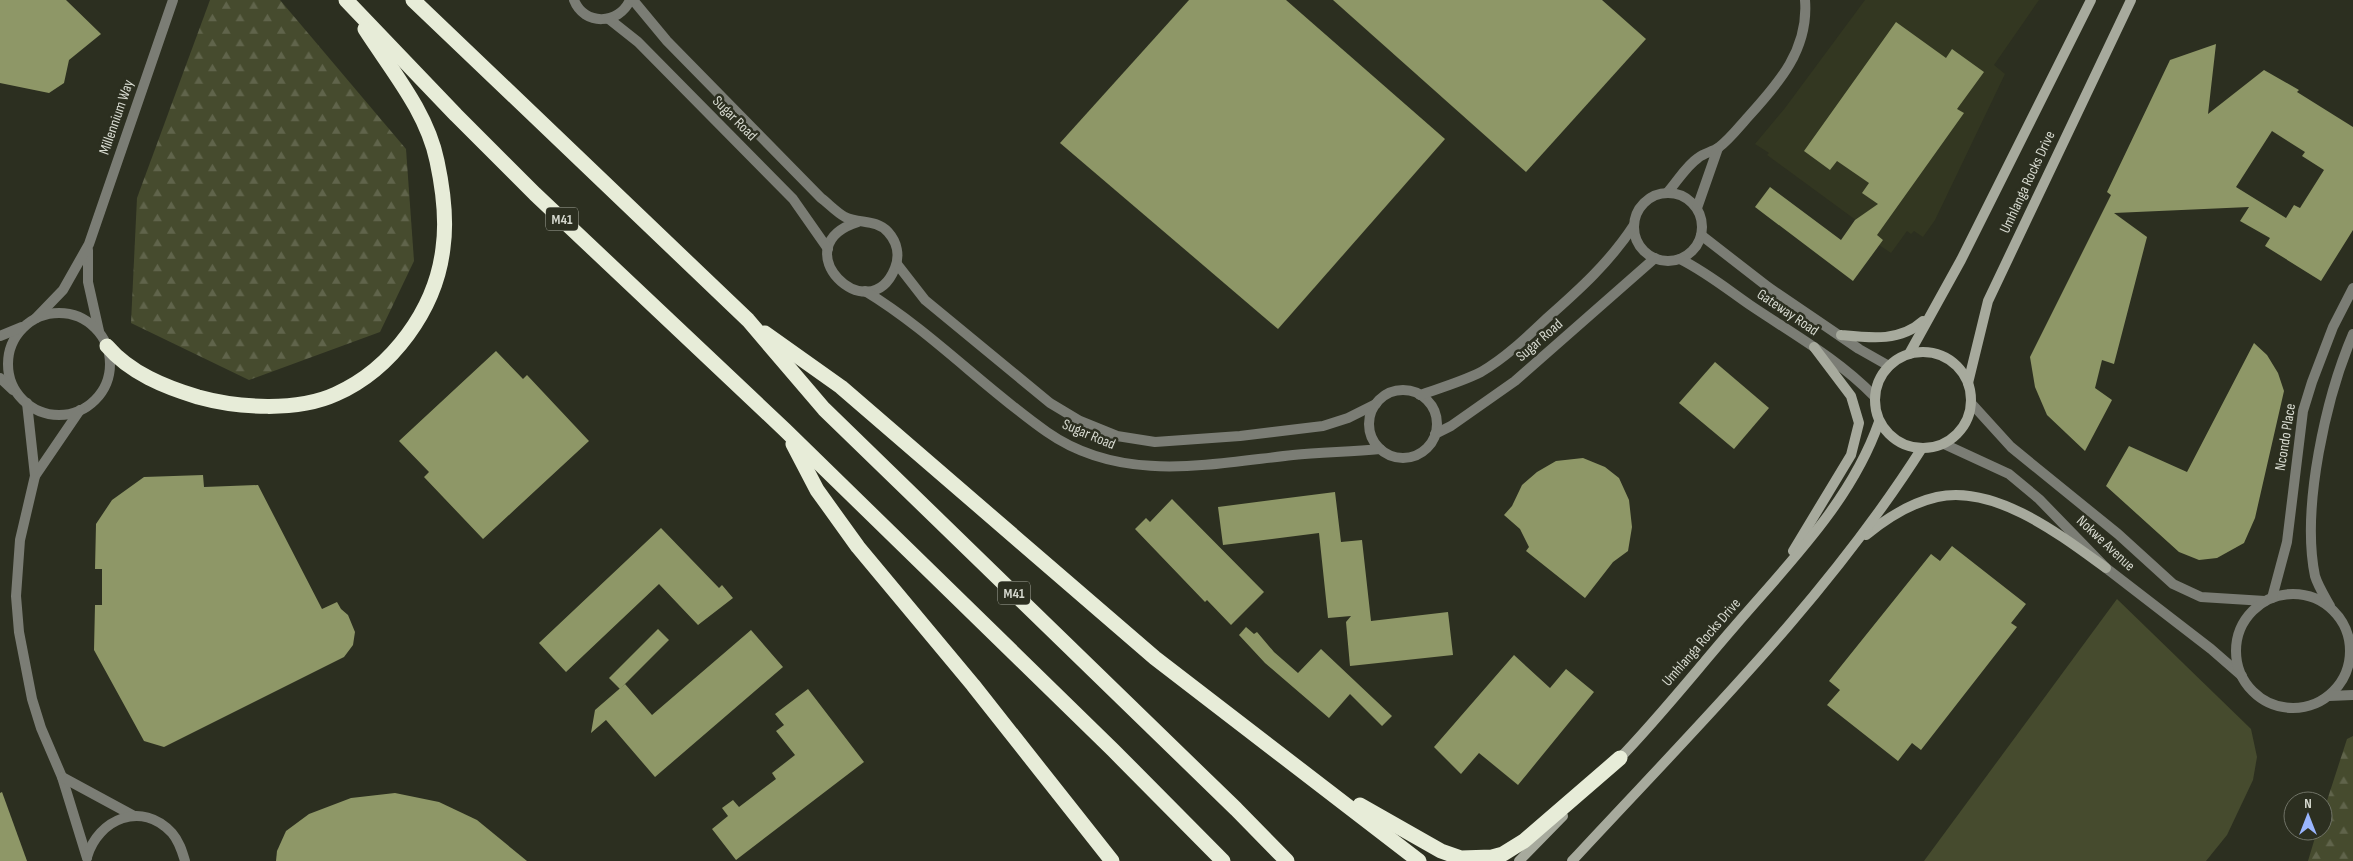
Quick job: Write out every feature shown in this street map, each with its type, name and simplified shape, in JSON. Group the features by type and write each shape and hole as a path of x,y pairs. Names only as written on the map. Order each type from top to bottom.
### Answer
{"highway":[{"path":"103,340 143,376 177,391 218,402 258,407 299,403 334,395 362,379 402,343 420,316 434,288 444,248 444,207 437,161 428,132 413,102 346,0"},
{"name":"M41","path":"346,0 535,194 785,430 1153,789 1223,861"},
{"name":"M41","path":"413,0 748,320 824,410 1222,795 1287,861"},
{"path":"748,320 829,378 1155,658 1315,779 1419,861"},
{"path":"785,430 818,490 858,547 973,685 1112,861"},
{"path":"1315,779 1441,851 1462,858 1480,858 1503,854 1524,841 1620,758"}],"main road":[{"name":"Umhlanga Rocks Drive","path":"1909,354 1961,260 2091,0"},
{"name":"Umhlanga Rocks Drive","path":"1968,383 1988,301 2131,0"},
{"path":"1841,335 1869,338 1896,336 1912,330 1930,314"},
{"path":"1788,564 1795,546 1851,455 1859,423 1851,396 1814,347"},
{"path":"1924,352 1942,356 1958,367 1968,383 1971,403 1965,424 1957,434 1944,444 1922,448 1911,447 1897,441 1888,434 1879,422 1874,396 1879,379 1889,366 1909,354 1924,352"},
{"name":"Umhlanga Rocks Drive","path":"1519,861 1620,758 1788,564 1847,489 1862,465 1879,422"},
{"path":"1572,861 1725,696 1797,615 1889,499 1922,448"},
{"path":"1856,543 1884,521 1906,509 1936,497 1964,495 1991,501 2019,512 2072,543 2106,568"}],"street":[{"name":"Millennium Way","path":"36,318 63,290 88,244 172,0"},
{"path":"574,0 585,15 596,20 609,19 623,12 632,0"},
{"name":"Sugar Road","path":"632,0 667,41 821,198 839,212 858,222"},
{"path":"1667,193 1696,158 1718,148 1765,99 1794,59 1804,30 1805,0"},
{"name":"Sugar Road","path":"609,19 638,42 786,192 807,216 828,249"},
{"path":"1697,208 1718,148"},
{"path":"1667,193 1681,195 1697,208 1702,220 1702,235 1696,247 1680,259 1667,261 1648,254 1638,241 1634,224 1639,209 1645,202 1659,194 1667,193"},
{"path":"858,222 877,224 889,233 896,245 897,264 893,274 885,282 865,291 846,286 837,280 831,271 828,249 832,239 839,231 858,222"},
{"name":"Sugar Road","path":"1420,395 1464,379 1491,365 1509,352 1596,275 1612,257 1634,224"},
{"name":"Gateway Road","path":"1702,235 1768,287 1859,349 1889,366"},
{"name":"Millennium Way","path":"88,244 88,282 103,340"},
{"name":"Sugar Road","path":"1435,434 1451,426 1515,381 1655,258"},
{"name":"Gateway Road","path":"1680,259 1702,270 1748,304 1814,347 1858,380 1874,396"},
{"name":"Sugar Road","path":"897,264 925,300 1050,403 1080,422 1117,436 1156,442 1240,436 1323,426 1348,418 1376,404"},
{"name":"Ncondo Place","path":"2269,600 2287,542 2303,411 2312,382 2353,288"},
{"name":"Sugar Road","path":"865,291 898,312 1048,433 1077,449 1111,461 1139,466 1189,467 1294,455 1380,449"},
{"path":"0,336 36,318 64,313 77,316 90,323 103,340 109,371 106,383 100,394 80,410 34,476"},
{"path":"18,394 10,377 8,358 11,346 25,325"},
{"path":"2330,607 2316,578 2312,558 2314,491 2318,459 2332,390 2353,334"},
{"path":"0,378 34,408 52,414 80,410"},
{"path":"1405,390 1420,395 1429,402 1435,412 1437,423 1435,434 1426,449 1410,457 1393,456 1380,449 1375,443 1369,428 1370,419 1376,404 1383,397 1405,390"},
{"path":"27,403 34,476 20,540 16,596 19,632 32,700 62,777 87,859"},
{"name":"Nokwe Avenue","path":"1971,403 2011,447 2118,534 2173,584 2201,597 2269,600"},
{"name":"Nokwe Avenue","path":"1944,444 2009,474 2039,499 2106,568 2211,649 2242,676"},
{"path":"2341,619 2350,645 2350,660 2347,674 2329,696 2313,705 2283,708 2269,703 2256,695 2242,676 2237,662 2238,634 2254,610 2269,600 2287,594 2317,599 2330,607 2353,628"},
{"path":"2329,696 2353,695"},
{"path":"62,777 135,816 151,819 172,832 179,842 185,861"},
{"path":"87,859 91,844 98,833 109,824 122,818 135,816"}],"shaded area":[{"path":"1865,0 2039,0 1994,65 2005,74 1935,220 1923,237 1914,231 1911,234 1907,231 1891,253 1879,245 1883,240 1767,155 1769,153 1755,144 1785,108"}],"green space":[{"path":"210,0 280,0 406,149 414,261 380,332 249,380 131,323 137,198"},
{"path":"2117,599 2251,729 2257,757 2253,780 2227,835 2206,861 1924,861"},
{"path":"2353,736 2353,861 2308,861 2314,841 2333,841 2333,791 2330,791 2347,739"}],"building":[{"path":"0,0 66,0 101,34 69,60 64,83 49,93 0,83"},
{"path":"1189,0 1286,0 1445,139 1278,329 1060,143"},
{"path":"1333,0 1602,0 1646,39 1526,172"},
{"path":"1896,22 1946,58 1952,49 1984,72 1957,109 1964,113 1877,235 1883,240 1853,281 1755,207 1770,187 1841,240 1855,220 1878,204 1862,193 1869,183 1837,161 1830,170 1804,151"},
{"path":"2216,44 2208,114 2264,70 2299,90 2297,92 2353,127 2353,230 2321,281 2265,246 2270,238 2240,221 2249,207 2114,213 2147,237 2114,364 2102,360 2095,388 2112,400 2085,451 2047,415 2035,387 2030,357 2111,195 2107,192 2170,60","holes":["2272,131 2305,152 2302,156 2324,170 2300,208 2294,205 2286,218 2236,187"]},
{"path":"2254,343 2267,355 2278,373 2284,391 2255,518 2244,543 2217,558 2199,560 2179,552 2106,486 2129,446 2187,472"},
{"path":"496,351 523,379 527,375 589,441 483,539 424,477 429,472 399,441"},
{"path":"1715,362 1769,408 1734,449 1679,403"},
{"path":"1583,458 1605,467 1619,478 1629,500 1632,527 1628,551 1613,562 1585,598 1526,551 1529,547 1520,529 1504,515 1512,506 1522,485 1537,472 1556,461"},
{"path":"203,475 204,487 258,485 322,609 337,602 348,615 355,632 353,645 344,657 164,747 144,741 94,650 95,605 102,605 102,569 95,569 96,524 112,500 144,477"},
{"path":"1335,492 1341,542 1362,540 1371,621 1448,612 1453,655 1350,666 1346,622 1351,616 1328,618 1319,533 1223,545 1218,507"},
{"path":"1172,499 1264,592 1231,625 1207,600 1205,602 1135,529 1146,518 1150,522"},
{"path":"661,528 719,588 722,585 733,598 698,625 659,584 566,672 539,643"},
{"path":"1952,546 2026,604 2011,623 2017,627 1921,750 1912,743 1898,761 1827,705 1840,690 1829,681 1931,554 1940,561"},
{"path":"1246,627 1254,634 1257,632 1274,652 1298,673 1321,649 1392,716 1382,726 1350,694 1329,718 1265,663 1239,635"},
{"path":"658,629 669,640 620,689 609,678"},
{"path":"751,630 783,667 655,777 606,720 591,733 595,710 625,684 652,715"},
{"path":"1514,655 1550,688 1566,669 1594,692 1518,785 1479,753 1461,774 1434,747"},
{"path":"808,689 864,762 736,860 712,829 728,816 722,808 733,800 739,807 776,779 772,773 795,755 776,731 784,725 775,714"},
{"path":"2,792 27,861 0,861 0,793"},
{"path":"395,793 439,802 477,820 527,861 276,861 277,851 286,831 309,814 351,798"}]}
